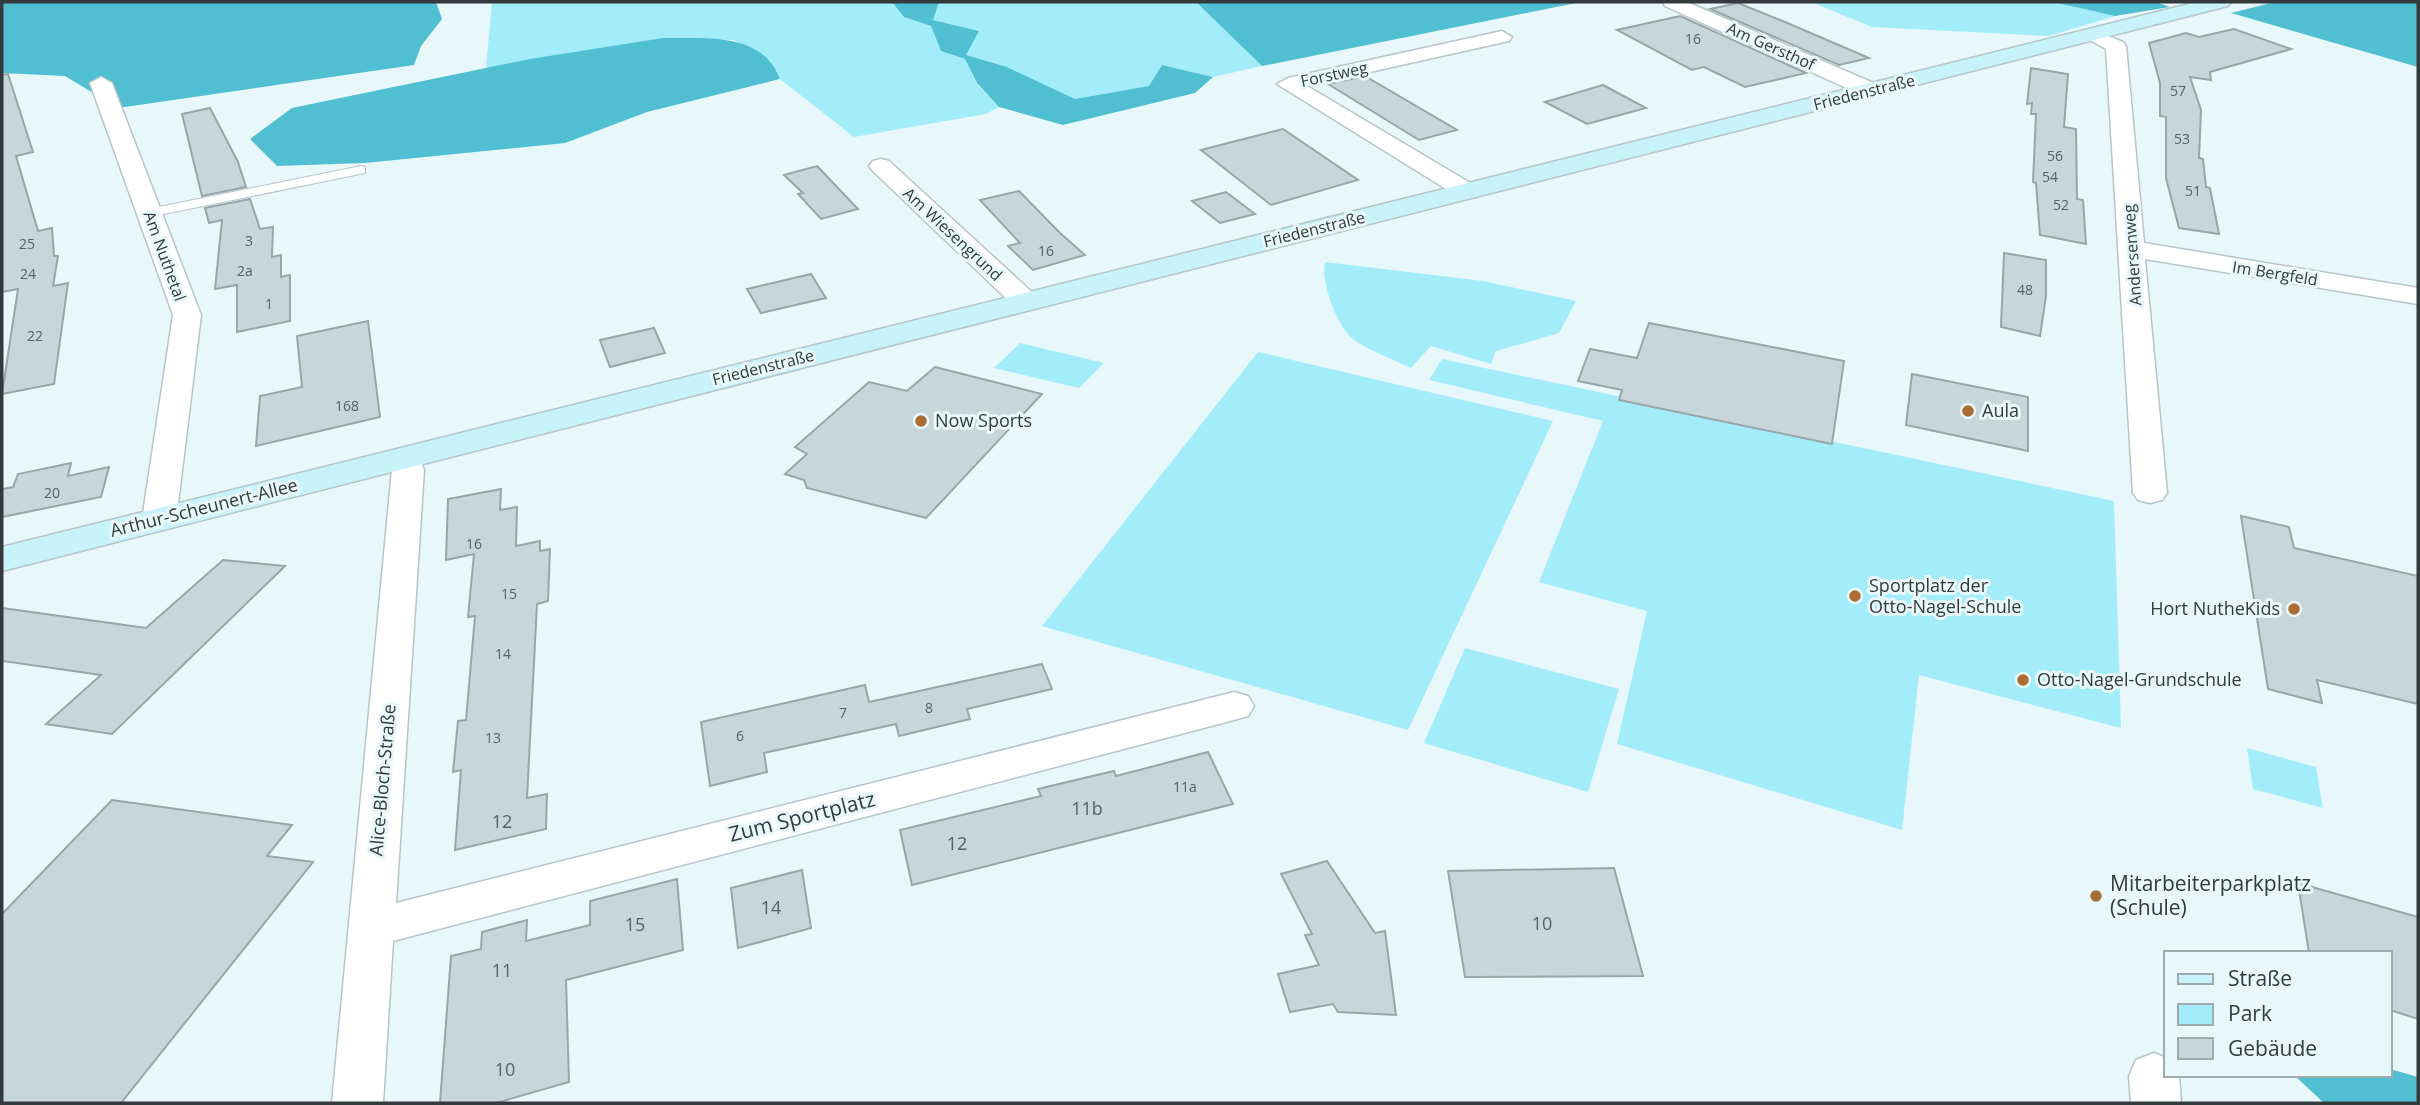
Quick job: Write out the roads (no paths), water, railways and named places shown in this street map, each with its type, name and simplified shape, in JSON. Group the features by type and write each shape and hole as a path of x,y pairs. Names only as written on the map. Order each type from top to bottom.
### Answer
{"main road":[{"name":"Friedenstraße","path":"406,457 2221,2"},
{"name":"Arthur-Scheunert-Allee","path":"2,559 406,457"}],"street":[{"name":"Am Gersthof","path":"1672,2 1870,90"},
{"name":"Andersenweg","path":"2091,34 2116,46 2150,493"},
{"name":"Forstweg","path":"1468,192 1288,84 1502,37"},
{"name":"Am Nuthetal","path":"101,83 187,315 159,520"},
{"name":"Am Wiesengrund","path":"881,166 1025,301"},
{"name":"Im Bergfeld","path":"2132,249 2418,296"},
{"name":"Alice-Bloch-Straße","path":"356,1103 408,470 406,457"},
{"name":"Zum Sportplatz","path":"371,928 1234,706"}],"lane":[{"path":"149,213 361,170"}],"place":[{"name":"Aula","path":"1968,411"},
{"name":"Now Sports","path":"921,421"},
{"name":"Sportplatz der Otto-Nagel-Schule","path":"1855,596"},
{"name":"Hort NutheKids","path":"2294,609"},
{"name":"Otto-Nagel-Grundschule","path":"2023,680"},
{"name":"Mitarbeiterparkplatz (Schule)","path":"2096,896"}]}
